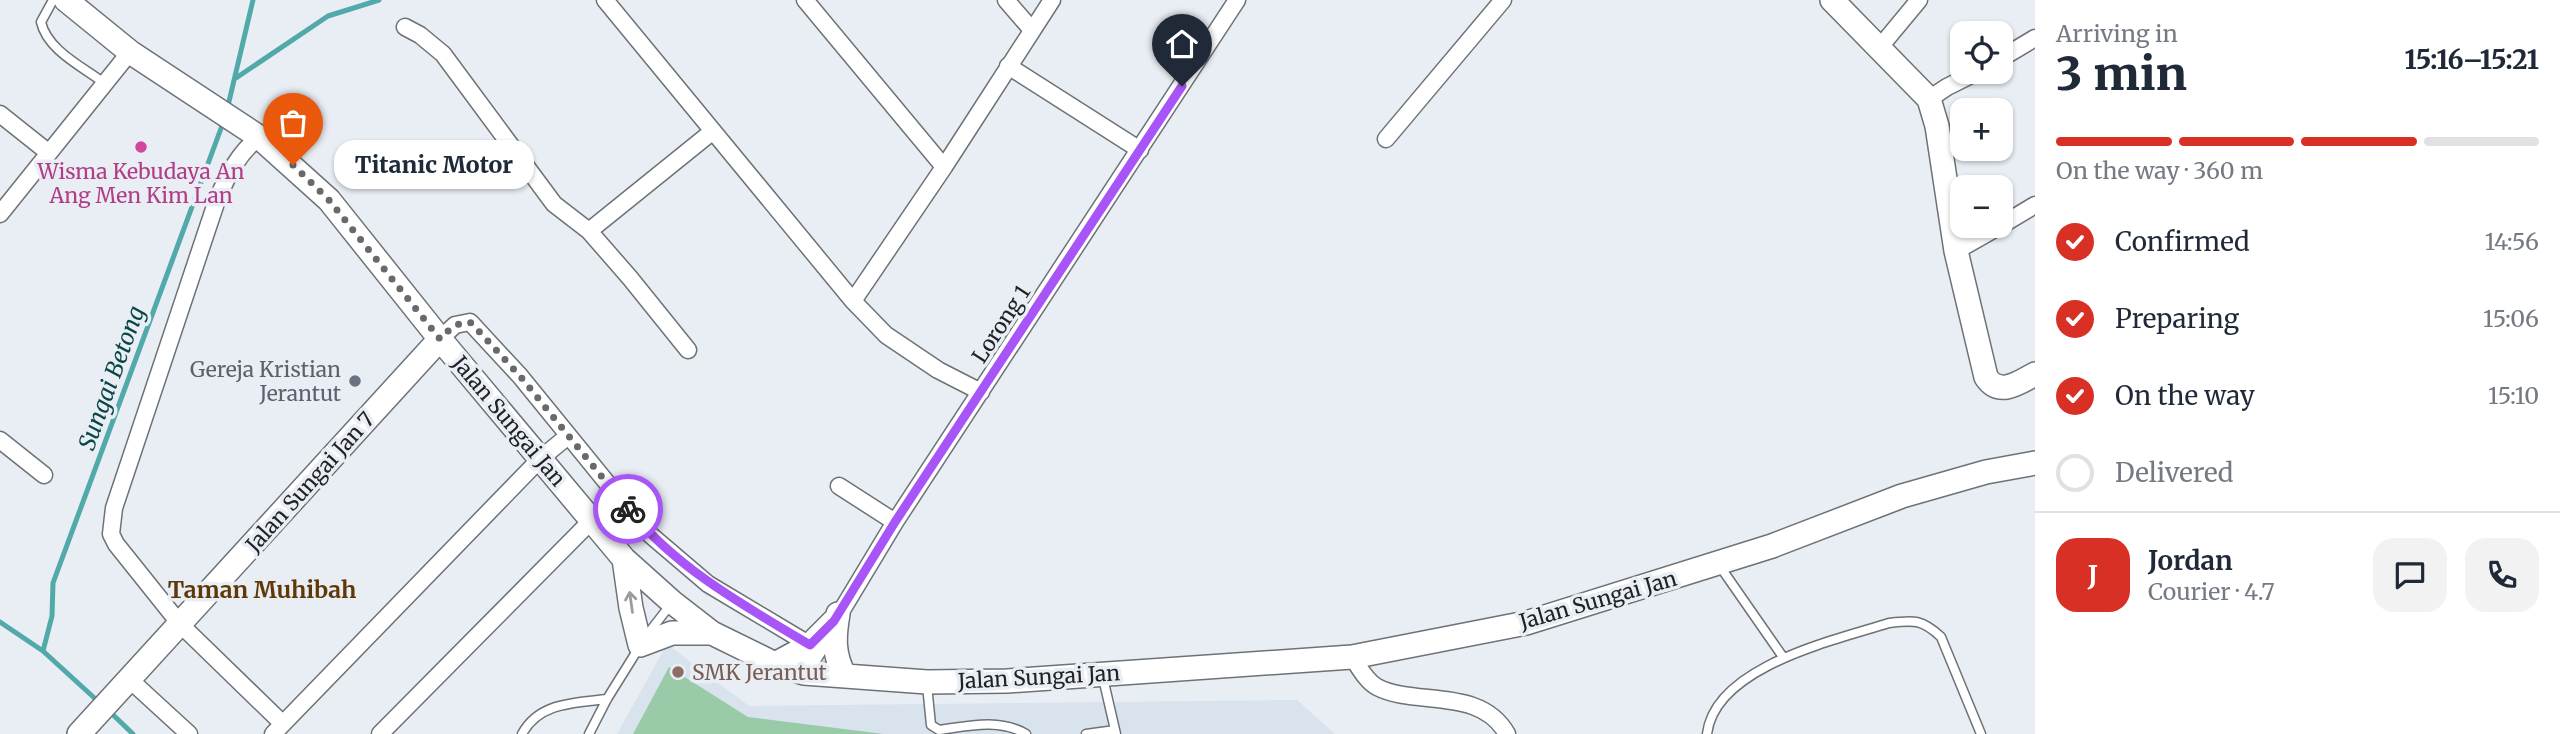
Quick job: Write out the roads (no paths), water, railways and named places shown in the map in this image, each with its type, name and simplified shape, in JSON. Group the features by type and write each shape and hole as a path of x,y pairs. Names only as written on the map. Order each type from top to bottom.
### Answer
{"main road":[{"name":"Jalan Sungai Jan","path":"66,0 104,34 252,133 329,200 440,339 624,559 712,633 775,664 804,673 927,682 1007,681 1352,657 1526,623 1773,546 1902,496 1986,472 2035,463"},
{"path":"1832,0 1929,99 1937,126 1956,251 1986,377 1998,387 2009,387 2035,373"},
{"name":"Jalan Sungai Jan 7","path":"79,734 440,339"},
{"path":"624,559 640,645 672,633 712,633"},
{"path":"775,664 810,645 836,617"},
{"path":"836,617 833,638 845,676"}],"street":[{"path":"605,0 853,301 886,335 938,370 981,392"},
{"path":"804,0 944,167"},
{"path":"1006,0 1031,29"},
{"path":"853,301 1052,0"},
{"name":"Lorong 1","path":"804,673 895,522 1237,0"},
{"path":"1386,139 1503,0"},
{"path":"1880,47 1919,0"},
{"path":"405,27 420,34 443,54 554,204 589,231 688,350"},
{"path":"2013,51 2035,38"},
{"path":"0,214 130,52"},
{"path":"1008,66 1140,150"},
{"path":"1929,99 1953,84"},
{"path":"0,114 49,153"},
{"path":"589,231 713,131"},
{"path":"252,133 229,172 217,200 111,523 111,534 116,544 180,624 278,729 540,459 568,436"},
{"path":"2013,218 2035,205"},
{"path":"1956,251 1979,238"},
{"path":"440,339 455,325 470,322 520,376 647,532 708,584 810,645"},
{"path":"0,440 44,475"},
{"path":"839,485 895,522"},
{"path":"380,734 593,519"},
{"path":"1352,657 1367,679 1376,686 1392,692 1461,703 1485,712 1499,721 1507,734"},
{"path":"126,683 189,734"}],"lane":[{"path":"53,0 41,22 45,35 55,46 104,83"},
{"path":"1718,564 1783,657"},
{"path":"589,734 640,645 672,602"},
{"path":"1707,734 1713,715 1726,697 1760,668 1783,657 1889,623 1919,621 1929,625 1941,637 1981,734"},
{"path":"1086,734 1116,732 1102,675"},
{"path":"927,682 931,724 934,728 939,730 986,724 1009,726 1026,734"},
{"path":"522,734 528,723 554,705 607,699"}],"waterway":[{"name":"Sungai Betong","path":"227,110 253,0"},
{"path":"236,78 328,16 379,0"},
{"name":"Sungai Betong","path":"43,651 52,616 53,583 223,123"},
{"name":"Sungai Betong","path":"0,622 43,651 101,704"},
{"name":"Sungai Betong","path":"108,710 133,734"}],"place":[{"name":"Wisma Kebudaya An Ang Men Kim Lan","path":"141,147"},
{"name":"Titanic Motor","path":"293,165"},
{"name":"Gereja Kristian Jerantut","path":"355,381"},
{"name":"SMK Jerantut","path":"678,672"}],"district":[{"name":"Taman Muhibah","path":"262,589"}]}
